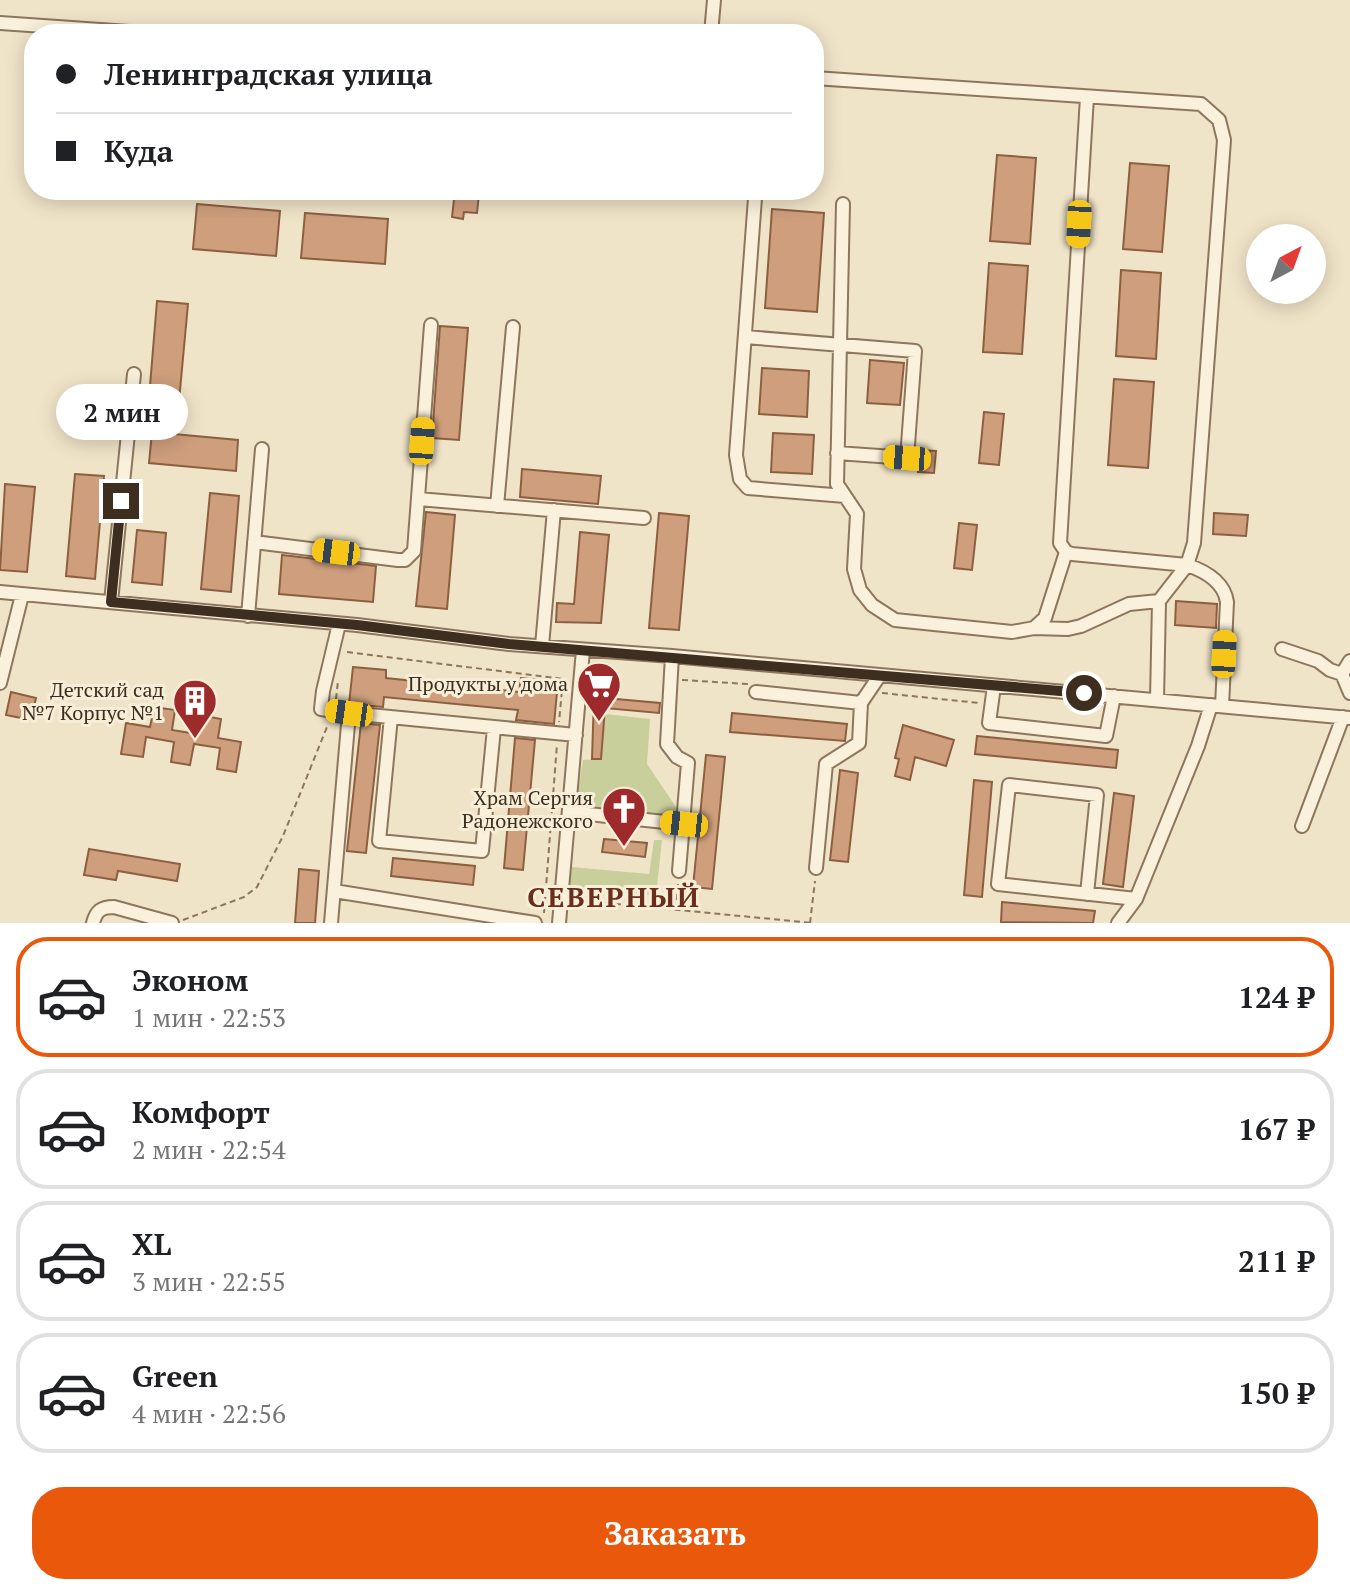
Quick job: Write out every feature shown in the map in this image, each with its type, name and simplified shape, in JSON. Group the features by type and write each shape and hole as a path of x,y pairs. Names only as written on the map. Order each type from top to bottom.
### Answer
{"street":[{"path":"712,24 714,0"},
{"path":"0,23 24,25"},
{"path":"824,79 1201,104 1219,120 1223,129 1223,156 1194,543 1187,565 1159,601 1157,700"},
{"path":"1066,552 1060,543 1087,97"},
{"path":"755,200 736,455 743,485 748,488 845,496"},
{"path":"843,204 837,484 857,514 854,569 860,590 882,614 895,620 1012,632 1034,628 1068,629 1129,604 1159,601"},
{"path":"254,542 405,560 414,551 431,325"},
{"path":"497,506 513,327"},
{"path":"745,337 915,351 907,458 837,453"},
{"path":"111,602 134,374"},
{"path":"248,616 262,449"},
{"path":"418,499 644,518"},
{"path":"542,646 554,510"},
{"path":"1066,552 1187,565 1209,575 1226,594 1216,706 1136,899 1118,923"},
{"path":"1034,628 1045,618 1066,552"},
{"path":"0,592 583,650 1346,717 1302,826"},
{"path":"0,683 22,595"},
{"path":"339,624 321,709 576,735"},
{"path":"1282,649 1318,661 1342,674 1350,693"},
{"path":"559,923 583,650"},
{"path":"672,656 667,744 677,757 688,763 679,871"},
{"path":"1342,674 1350,661"},
{"path":"816,868 826,764 859,743 861,703 880,675"},
{"path":"994,686 989,723 1106,736 1114,696"},
{"path":"756,692 861,703"},
{"path":"331,923 349,713"},
{"path":"391,717 379,841 482,851 494,728"},
{"path":"1087,894 1097,795 1009,785 998,884 1087,894 1136,899"},
{"path":"569,812 684,824"},
{"path":"334,891 535,923"},
{"path":"93,923 95,914 108,907 169,923"}],"path":[{"path":"169,923 244,897 257,887 283,836 327,727"},
{"path":"561,898 812,923 816,868"},
{"path":"676,910 679,871"}],"green space":[{"path":"605,714 650,719 647,764 684,819 580,808 576,805 583,760 601,759"},
{"path":"654,840 662,840 656,896 569,888 572,867 649,874"}],"building":[{"path":"997,155 1036,158 1030,244 990,241"},
{"path":"1130,163 1169,166 1162,252 1123,249"},
{"path":"454,200 478,200 477,213 464,212 463,219 452,217"},
{"path":"197,204 280,211 276,256 193,249"},
{"path":"772,209 824,213 817,312 765,308"},
{"path":"305,213 388,219 385,264 301,258"},
{"path":"989,263 1028,266 1022,354 983,352"},
{"path":"1121,270 1161,273 1156,359 1116,356"},
{"path":"157,301 188,304 178,412 148,410"},
{"path":"440,326 468,328 459,440 432,438"},
{"path":"870,360 904,363 900,405 867,403"},
{"path":"762,368 809,371 807,417 759,414"},
{"path":"1114,379 1154,382 1148,468 1108,465"},
{"path":"984,412 1004,414 999,465 979,463"},
{"path":"152,432 238,440 236,471 149,463"},
{"path":"773,433 814,435 812,474 771,472"},
{"path":"919,450 936,451 934,473 918,472"},
{"path":"522,469 601,476 598,504 520,497"},
{"path":"75,474 104,476 95,579 66,576"},
{"path":"5,484 35,487 27,572 0,570"},
{"path":"210,493 239,496 231,592 201,589"},
{"path":"426,512 455,515 447,609 416,606"},
{"path":"659,513 689,516 679,630 649,628"},
{"path":"1214,513 1248,515 1246,536 1213,534"},
{"path":"959,523 977,525 972,570 954,568"},
{"path":"137,530 166,533 162,585 132,582"},
{"path":"580,532 609,535 601,623 556,622 557,603 574,604"},
{"path":"282,555 376,566 373,602 279,594"},
{"path":"1176,601 1217,604 1216,628 1175,625"},
{"path":"353,667 386,670 386,678 519,692 521,678 558,682 554,724 516,720 518,710 384,697 383,707 349,704"},
{"path":"11,692 36,698 31,720 6,715"},
{"path":"594,697 660,703 659,713 605,708 601,759 592,759"},
{"name":"Детский сад №7 Корпус №1","path":"154,707 175,710 172,730 197,734 200,715 221,719 218,738 241,742 236,772 217,769 220,748 194,744 190,765 171,762 174,742 146,737 143,757 121,754 126,723 150,727"},
{"path":"732,713 847,724 845,741 730,732"},
{"path":"361,723 380,725 366,853 347,851"},
{"path":"903,725 954,740 946,766 915,757 910,780 895,776 899,759 895,758"},
{"path":"977,736 1118,750 1116,768 975,754"},
{"path":"515,738 535,740 523,870 504,868"},
{"path":"706,755 725,757 712,889 693,887"},
{"path":"840,770 858,773 848,862 830,860"},
{"path":"974,780 992,782 982,897 964,895"},
{"path":"1114,793 1134,796 1123,887 1103,884"},
{"name":"Храм Сергия Радонежского","path":"604,839 647,843 645,857 602,852"},
{"path":"89,849 180,864 177,881 118,871 116,880 84,875"},
{"path":"393,858 475,866 473,885 391,876"},
{"path":"299,869 319,871 315,923 295,923"},
{"path":"1002,902 1095,911 1093,923 1001,922"}],"place":[{"name":"Продукты у дома","path":"599,723"},
{"name":"Детский сад №7 Корпус №1","path":"195,740"},
{"name":"Храм Сергия Радонежского","path":"624,848"}],"district":[{"name":"СЕВЕРНЫЙ","path":"614,897"}],"route":[{"path":"121,501 111,602 357,625 509,644 1084,693"}]}
